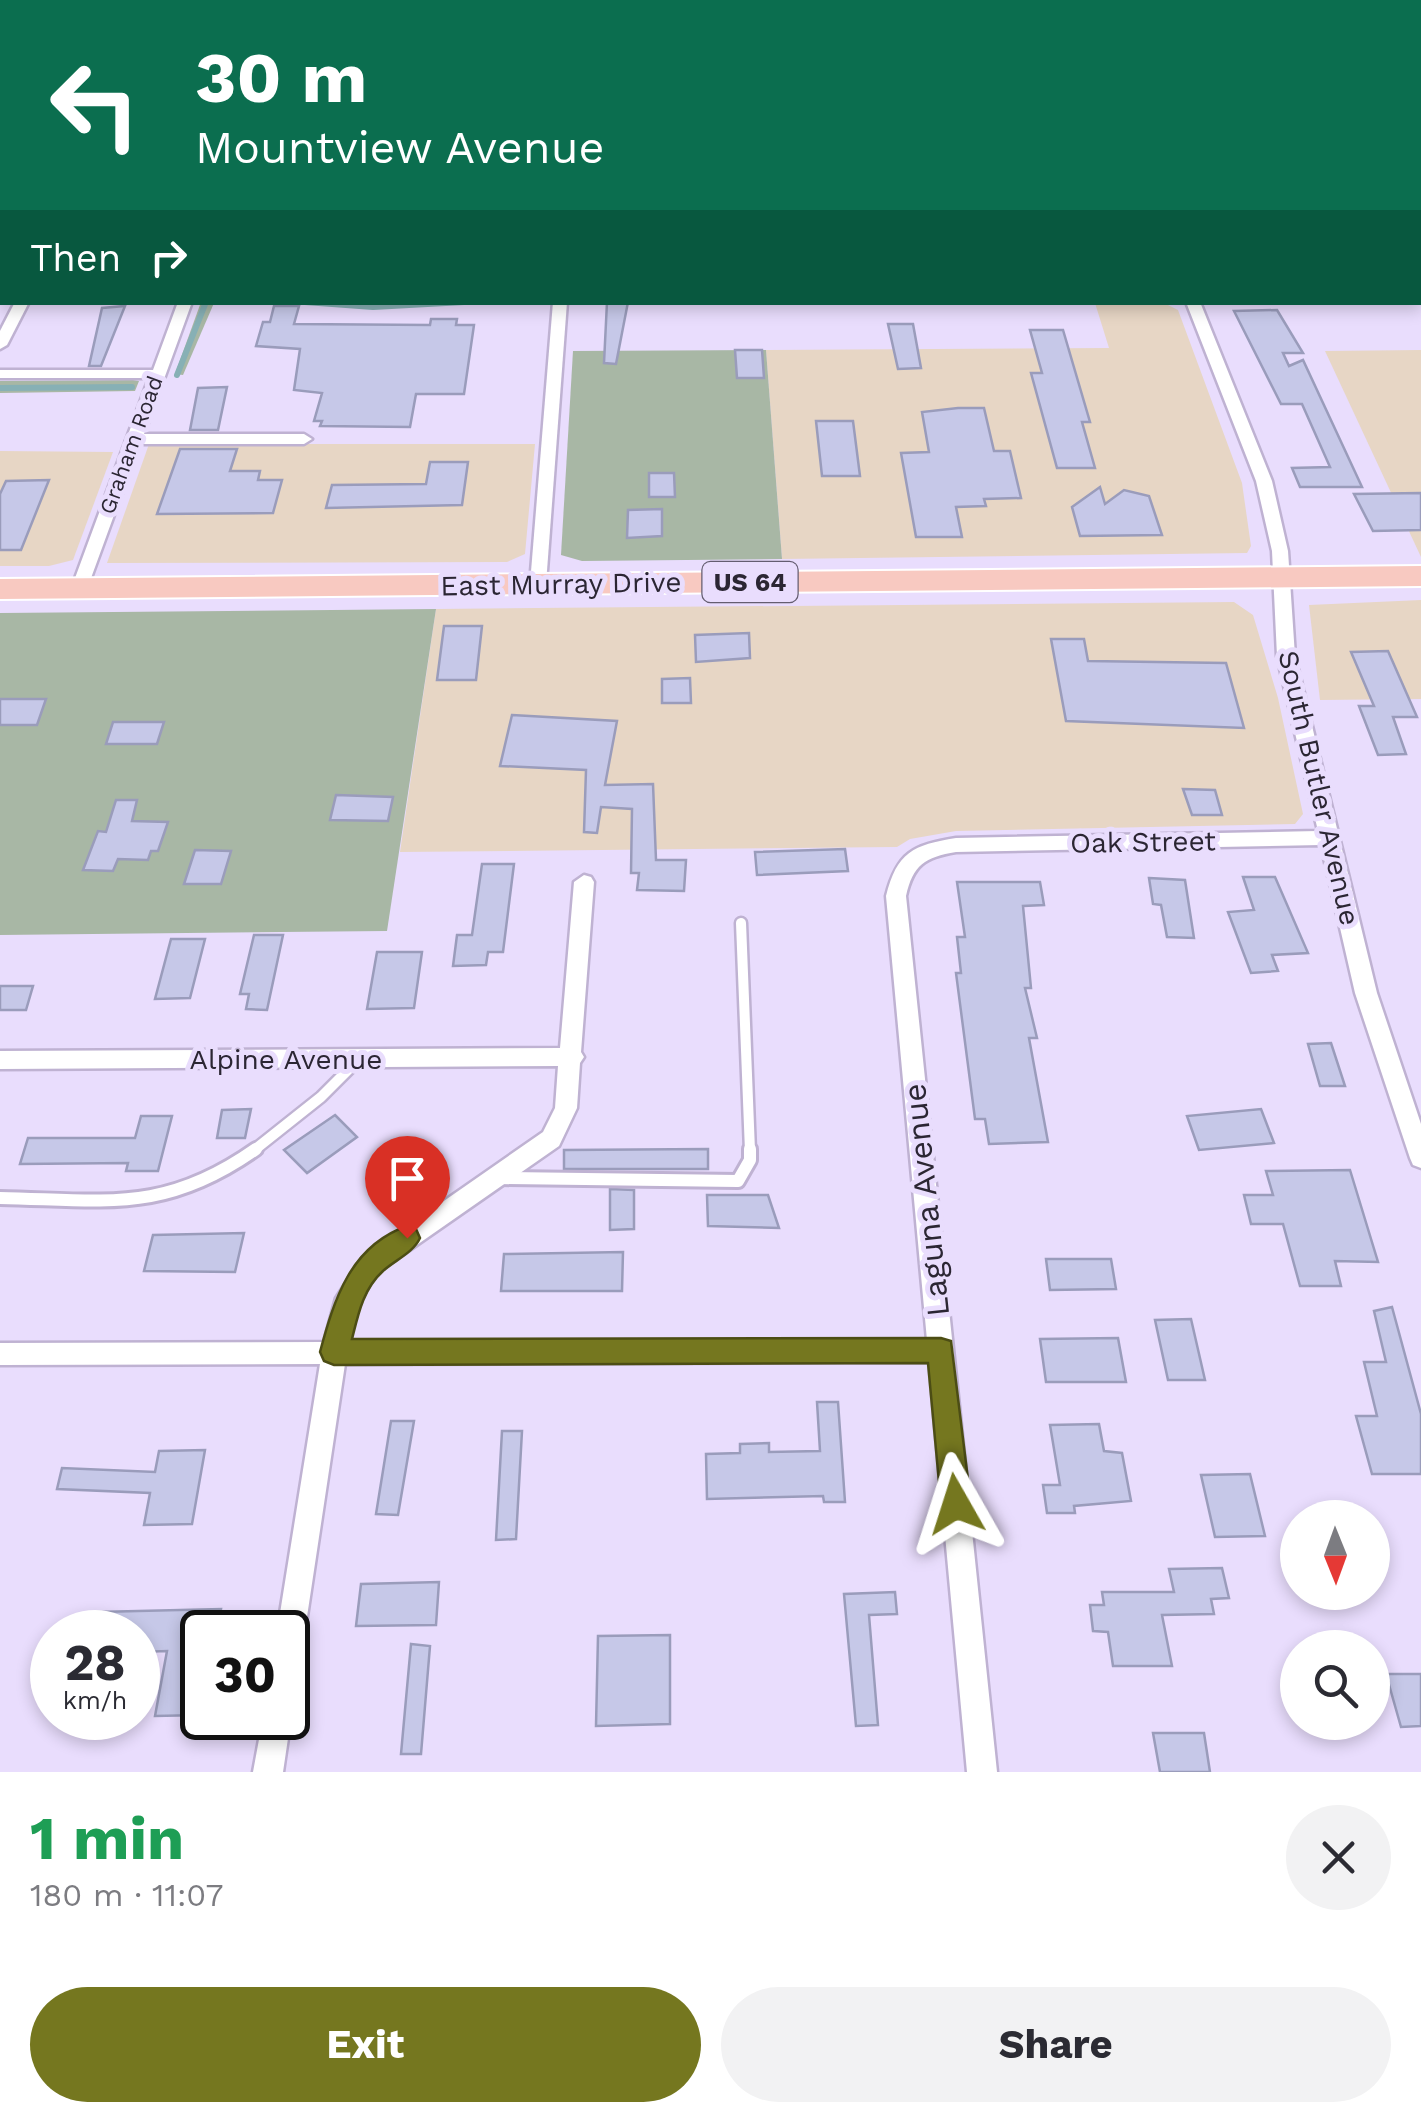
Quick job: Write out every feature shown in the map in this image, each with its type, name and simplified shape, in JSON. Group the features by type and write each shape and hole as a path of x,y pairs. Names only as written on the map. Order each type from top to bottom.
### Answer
{"highway":[{"name":"East Murray Drive","path":"0,589 1421,576"}],"street":[{"path":"0,345 20,305"},
{"name":"Graham Road","path":"80,588 184,305"},
{"path":"538,584 560,305"},
{"name":"South Butler Avenue","path":"1195,305 1264,481 1283,578 1286,656 1366,993 1421,1158"},
{"path":"0,374 158,374"},
{"path":"132,439 304,439"},
{"name":"Oak Street","path":"956,845 1330,838"},
{"name":"Laguna Avenue","path":"956,845 923,850 901,869 896,896 982,1772"},
{"path":"294,1610 334,1352 348,1298 370,1265 552,1139 566,1108 584,882"},
{"name":"Alpine Avenue","path":"0,1060 572,1057"},
{"path":"0,1354 941,1350"},
{"path":"268,1772 273,1740"}],"lane":[{"path":"494,1178 738,1181 750,1160 741,923"},
{"path":"0,1198 163,1197 212,1177 310,1109 360,1058"}],"shaded area":[{"path":"1096,305 1168,305 1178,310 1242,483 1251,546 1247,553 782,559 766,350 1109,348"},
{"path":"1421,350 1421,557 1325,351"},
{"path":"149,444 535,444 525,554 507,562 107,563"},
{"path":"0,451 113,452 73,560 49,566 0,566"},
{"path":"1421,600 1421,699 1320,700 1309,605"},
{"path":"1234,602 1253,615 1278,698 1303,814 1295,824 956,831 910,839 897,847 400,852 436,609"}],"green space":[{"path":"200,305 213,305 183,375 175,374"},
{"path":"766,350 782,559 582,561 561,555 573,351"},
{"path":"0,381 139,381 135,391 0,393"},
{"path":"436,609 387,931 0,935 0,613"}],"building":[{"path":"607,305 627,305 616,364 604,363"},
{"path":"125,306 101,366 89,366 102,308"},
{"path":"274,306 299,306 294,324 430,325 431,319 457,319 456,325 474,325 464,394 416,394 410,427 320,426 322,421 314,421 322,393 294,390 300,349 256,346 263,322 270,322"},
{"path":"1277,310 1303,353 1283,353 1289,366 1303,360 1362,487 1300,487 1292,468 1330,467 1302,404 1281,404 1234,311"},
{"path":"888,324 913,324 921,368 898,369"},
{"path":"1030,330 1063,330 1090,422 1082,422 1095,468 1057,468 1031,373 1042,373"},
{"path":"735,350 762,350 764,378 737,378"},
{"path":"227,387 218,430 190,430 198,388"},
{"path":"984,408 994,451 1010,451 1021,498 984,499 986,506 956,507 962,537 916,537 901,453 929,452 922,412"},
{"path":"816,421 853,421 860,476 822,476"},
{"path":"180,449 237,449 230,471 260,471 258,480 282,480 273,513 157,514"},
{"path":"430,462 468,462 462,505 326,508 332,485 426,484"},
{"path":"649,473 674,473 675,497 649,497"},
{"path":"49,480 21,550 0,550 0,494 6,481"},
{"path":"1100,487 1105,504 1124,490 1149,496 1162,535 1080,536 1072,507"},
{"path":"1421,493 1421,530 1373,531 1354,494"},
{"path":"662,509 662,536 627,538 628,510"},
{"path":"444,626 482,626 476,680 437,680"},
{"path":"749,633 750,658 696,662 695,635"},
{"path":"1051,639 1084,639 1088,661 1226,663 1244,728 1066,721"},
{"path":"1388,651 1417,717 1393,717 1406,754 1378,755 1359,706 1374,706 1351,652"},
{"path":"690,678 691,703 662,703 662,679"},
{"path":"0,699 46,699 37,725 0,725"},
{"path":"512,715 617,721 605,785 653,784 656,860 686,860 684,891 637,890 639,873 631,873 632,809 601,807 597,833 584,832 586,770 500,766"},
{"path":"113,722 164,722 157,744 106,744"},
{"path":"1183,789 1215,790 1222,815 1192,815"},
{"path":"336,795 393,797 388,821 330,820"},
{"path":"116,800 137,800 132,821 168,822 158,851 151,851 148,860 118,859 113,871 83,870 98,831 106,832"},
{"path":"845,849 848,871 757,875 755,852"},
{"path":"195,850 231,851 221,884 184,884"},
{"path":"482,864 514,864 503,952 488,952 486,965 453,966 457,935 472,935"},
{"path":"1243,877 1275,877 1308,953 1272,955 1278,971 1251,973 1228,912 1254,910"},
{"path":"1149,878 1185,880 1194,938 1167,937 1161,905 1153,904"},
{"path":"957,882 1040,882 1044,905 1023,906 1031,988 1025,988 1037,1038 1029,1038 1048,1142 989,1144 985,1119 975,1119 956,973 961,973 957,937 965,937"},
{"path":"254,935 283,935 267,1010 246,1009 249,994 240,994"},
{"path":"171,939 205,939 190,998 155,999"},
{"path":"377,952 422,952 414,1008 367,1009"},
{"path":"0,986 33,986 26,1010 0,1010"},
{"path":"1331,1043 1345,1086 1320,1086 1308,1044"},
{"path":"251,1109 245,1138 217,1138 222,1110"},
{"path":"1261,1109 1274,1143 1199,1150 1187,1116"},
{"path":"335,1115 357,1137 307,1173 284,1150"},
{"path":"141,1116 172,1116 158,1171 126,1171 128,1163 20,1164 28,1138 135,1138"},
{"path":"708,1149 708,1169 564,1169 564,1150"},
{"path":"1350,1170 1378,1262 1335,1261 1341,1286 1300,1286 1283,1224 1251,1224 1244,1195 1273,1195 1266,1171"},
{"path":"610,1189 634,1190 634,1229 610,1230"},
{"path":"707,1195 768,1195 779,1228 708,1226"},
{"path":"244,1233 235,1272 144,1271 153,1235"},
{"path":"623,1252 622,1291 501,1291 504,1254"},
{"path":"1046,1259 1111,1259 1116,1289 1050,1290"},
{"path":"1392,1307 1421,1414 1421,1474 1372,1474 1356,1416 1377,1416 1364,1362 1386,1362 1374,1311"},
{"path":"1191,1319 1205,1380 1168,1380 1155,1320"},
{"path":"1118,1338 1126,1382 1046,1382 1040,1339"},
{"path":"817,1402 838,1402 845,1502 824,1502 823,1496 707,1499 706,1454 740,1453 740,1444 769,1443 769,1452 820,1451"},
{"path":"391,1421 414,1421 398,1515 376,1514"},
{"path":"1099,1424 1104,1451 1122,1453 1131,1501 1074,1506 1075,1513 1047,1513 1043,1485 1060,1485 1050,1425"},
{"path":"502,1431 522,1431 516,1539 496,1540"},
{"path":"205,1450 192,1524 144,1525 150,1493 57,1489 62,1468 155,1472 159,1451"},
{"path":"1250,1474 1265,1536 1215,1537 1201,1475"},
{"path":"1222,1568 1229,1598 1211,1599 1214,1614 1162,1615 1172,1666 1113,1666 1108,1632 1093,1631 1090,1605 1104,1605 1102,1592 1174,1592 1169,1569"},
{"path":"439,1582 436,1625 356,1626 361,1584"},
{"path":"895,1592 897,1614 869,1615 878,1725 856,1726 844,1594"},
{"path":"221,1609 180,1610 180,1715 160,1716 167,1651 160,1651 160,1610"},
{"path":"670,1635 670,1724 596,1726 598,1636"},
{"path":"411,1644 430,1646 421,1754 401,1754"},
{"path":"1390,1674 1421,1674 1421,1726 1401,1727"},
{"path":"1153,1733 1204,1733 1210,1772 1160,1772"}],"waterway":[{"path":"177,375 205,305"},
{"path":"346,305 409,305"},
{"path":"0,388 132,387"}],"route":[{"path":"407,1238 370,1265 348,1298 334,1352 941,1350 956,1504"}]}
